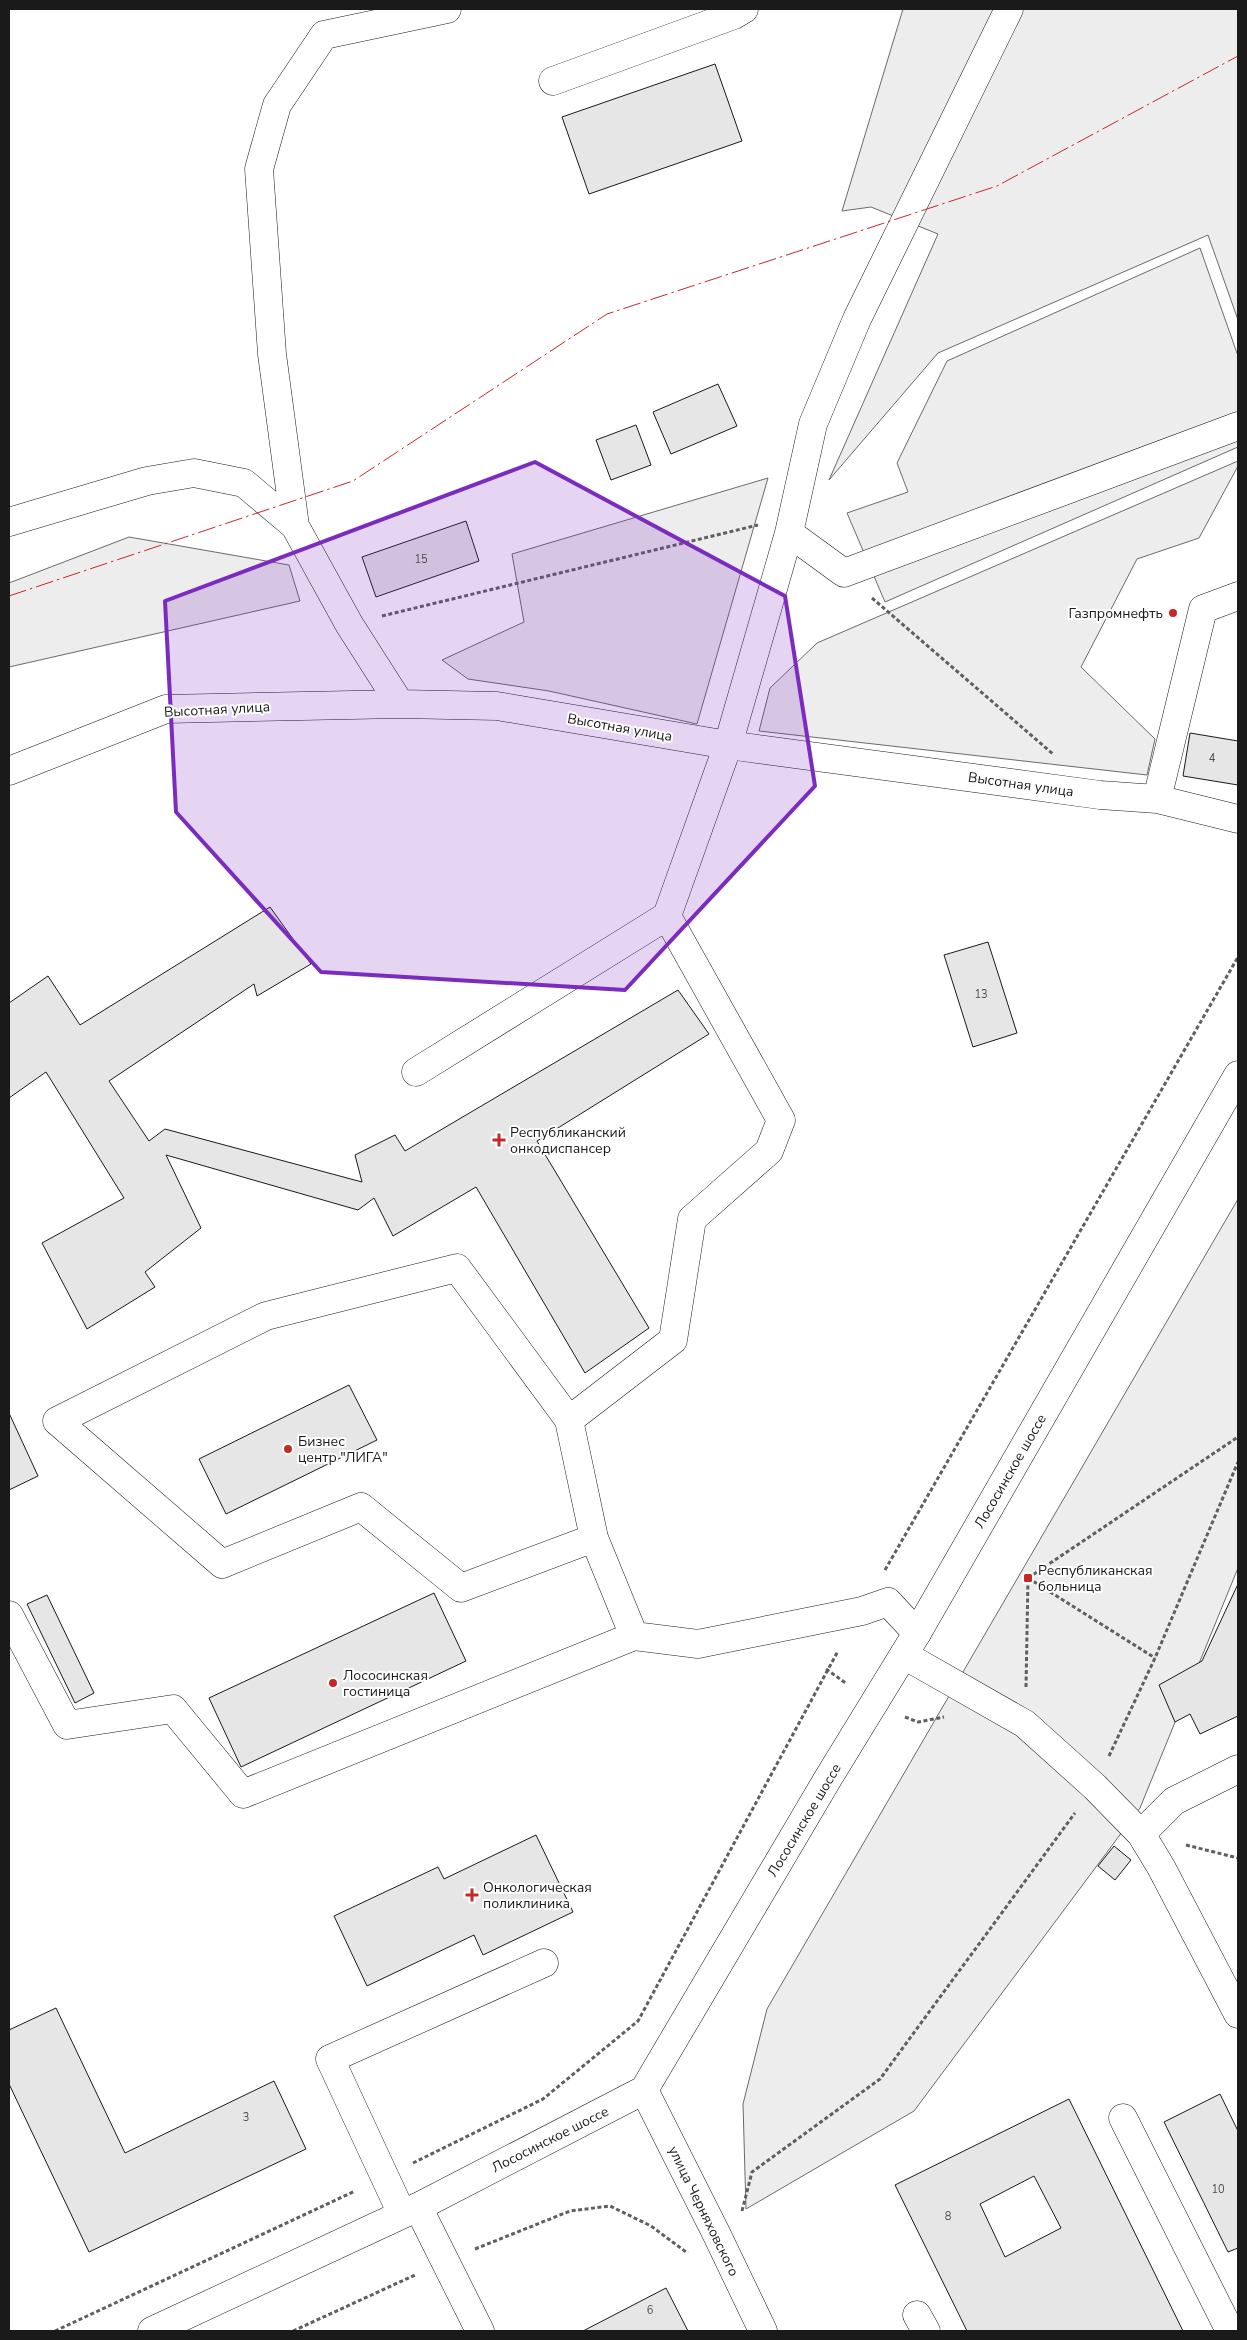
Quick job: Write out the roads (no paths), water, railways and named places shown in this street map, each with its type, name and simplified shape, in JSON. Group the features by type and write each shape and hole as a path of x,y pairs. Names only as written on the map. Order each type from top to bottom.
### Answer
{"main road":[{"path":"295,526 272,354 259,169 277,105 324,35 448,9"},
{"path":"553,81 734,15 744,9"},
{"path":"416,1072 666,916 728,745 789,533 813,424 857,319 1009,9"},
{"path":"789,533 844,573 1238,426"},
{"path":"9,522 147,482 194,473 244,483 295,526 349,624 400,704"},
{"path":"1158,799 1203,609 1238,596"},
{"name":"Высотная улица","path":"9,771 166,709 400,704 497,706 728,745 1100,795 1158,799 1238,819"},
{"path":"569,1420 673,1340 692,1219 769,1151 780,1120 666,916"},
{"name":"Лососинское шоссе","path":"152,2331 410,2211 644,2090 830,1775 911,1644 1238,1075"},
{"path":"594,1538 461,1588 361,1508 222,1564 57,1421 266,1316 457,1268 569,1420 594,1538 634,1636"},
{"path":"9,1615 67,1725 173,1709 243,1794 634,1636 698,1644 862,1611 888,1602 911,1644 1026,1724 1095,1786 1144,1840 1196,1930 1238,2014"},
{"path":"1144,1840 1174,1801 1238,1769"},
{"path":"480,2331 446,2261 384,2177 330,2059 544,1962"},
{"name":"улица Черняховского","path":"644,2090 763,2331"},
{"path":"1123,2118 1230,2331"}],"place":[{"name":"Газпромнефть","path":"1173,613"},
{"name":"Республиканский онкодиспансер","path":"499,1140"},
{"name":"Бизнес центр \"ЛИГА\"","path":"288,1449"},
{"name":"Республиканская больница","path":"1028,1578"},
{"name":"Лососинская гостиница","path":"333,1683"},
{"name":"Онкологическая поликлиника","path":"472,1895"}]}
